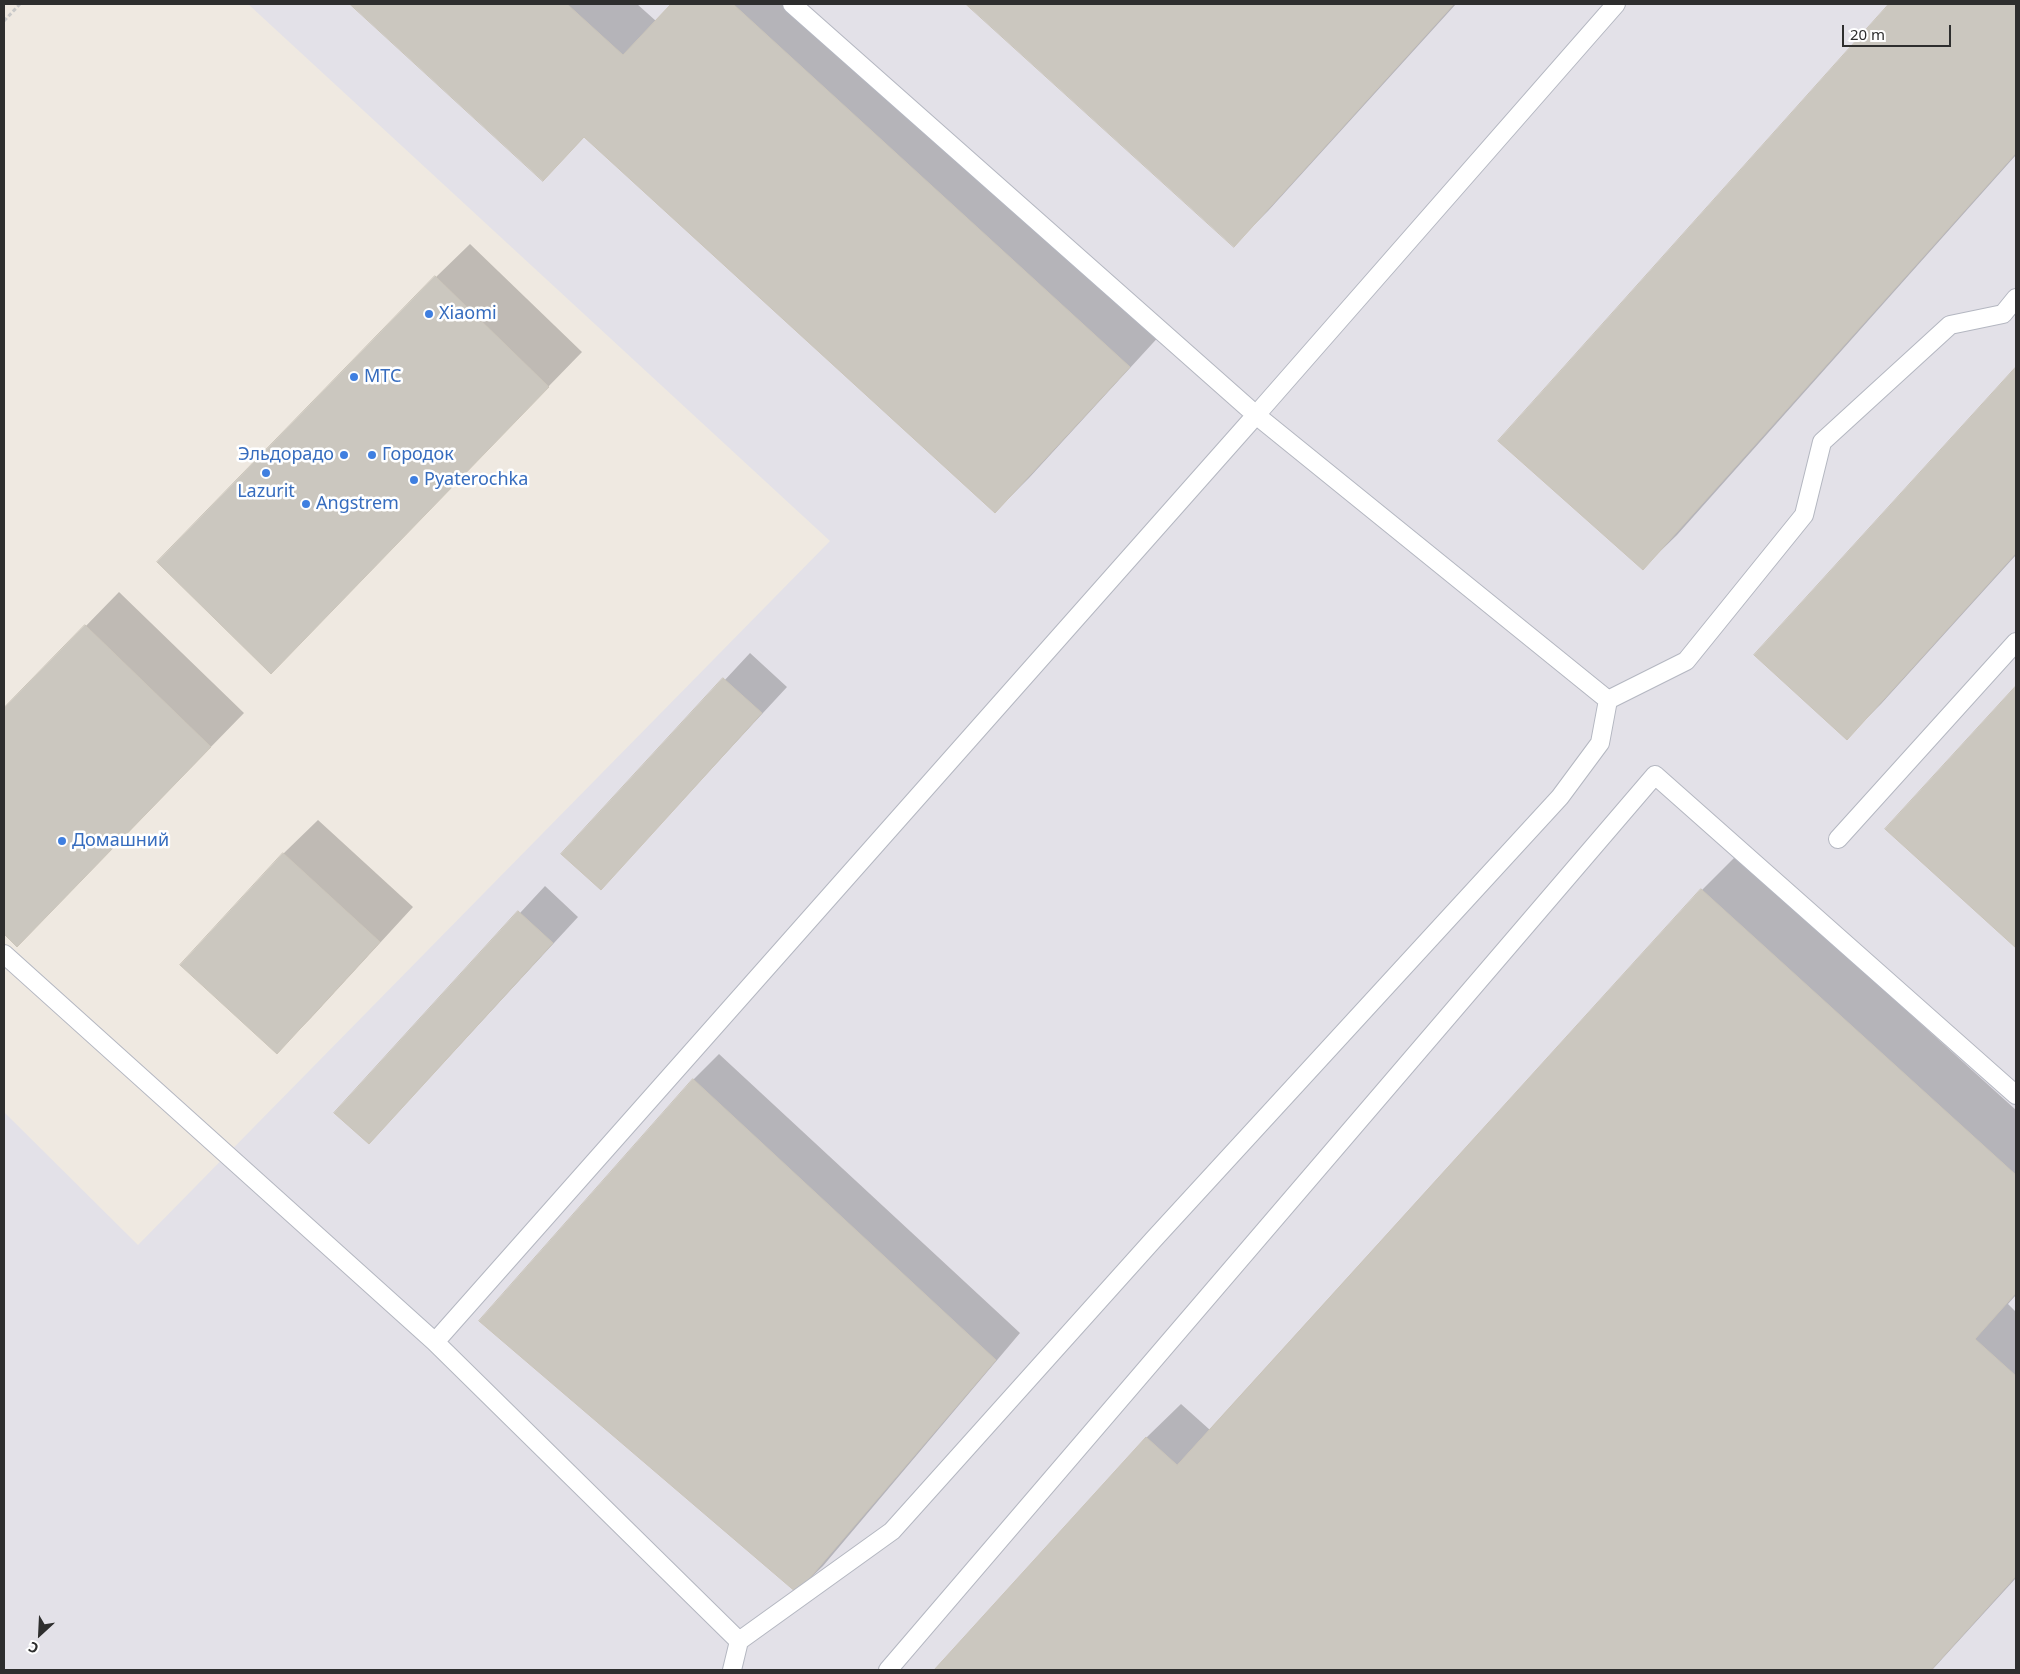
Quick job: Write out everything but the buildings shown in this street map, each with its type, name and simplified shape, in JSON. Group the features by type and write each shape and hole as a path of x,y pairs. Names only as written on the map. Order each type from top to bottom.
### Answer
{"lane":[{"path":"792,4 1256,415 1608,700"},
{"path":"435,1342 1256,415 1616,4"},
{"path":"1608,700 1686,661 1804,515 1822,442 1950,325 2003,314 2016,298"},
{"path":"1838,839 2016,642"},
{"path":"732,1670 739,1641 892,1531 1154,1239 1560,797 1600,743 1608,700"},
{"path":"888,1670 1655,775 2016,1095"},
{"path":"4,954 435,1342 739,1641"}],"path":[{"path":"4,21 20,4"}],"shaded area":[{"path":"248,4 2016,4 2016,1670 4,1670 4,1112 138,1245 830,541"}],"place":[{"name":"Xiaomi","path":"429,314"},
{"name":"МТС","path":"354,377"},
{"name":"Эльдорадо","path":"344,455"},
{"name":"Городок","path":"372,455"},
{"name":"Lazurit","path":"266,473"},
{"name":"Pyaterochka","path":"414,480"},
{"name":"Angstrem","path":"306,504"},
{"name":"Домашний","path":"62,841"}]}
